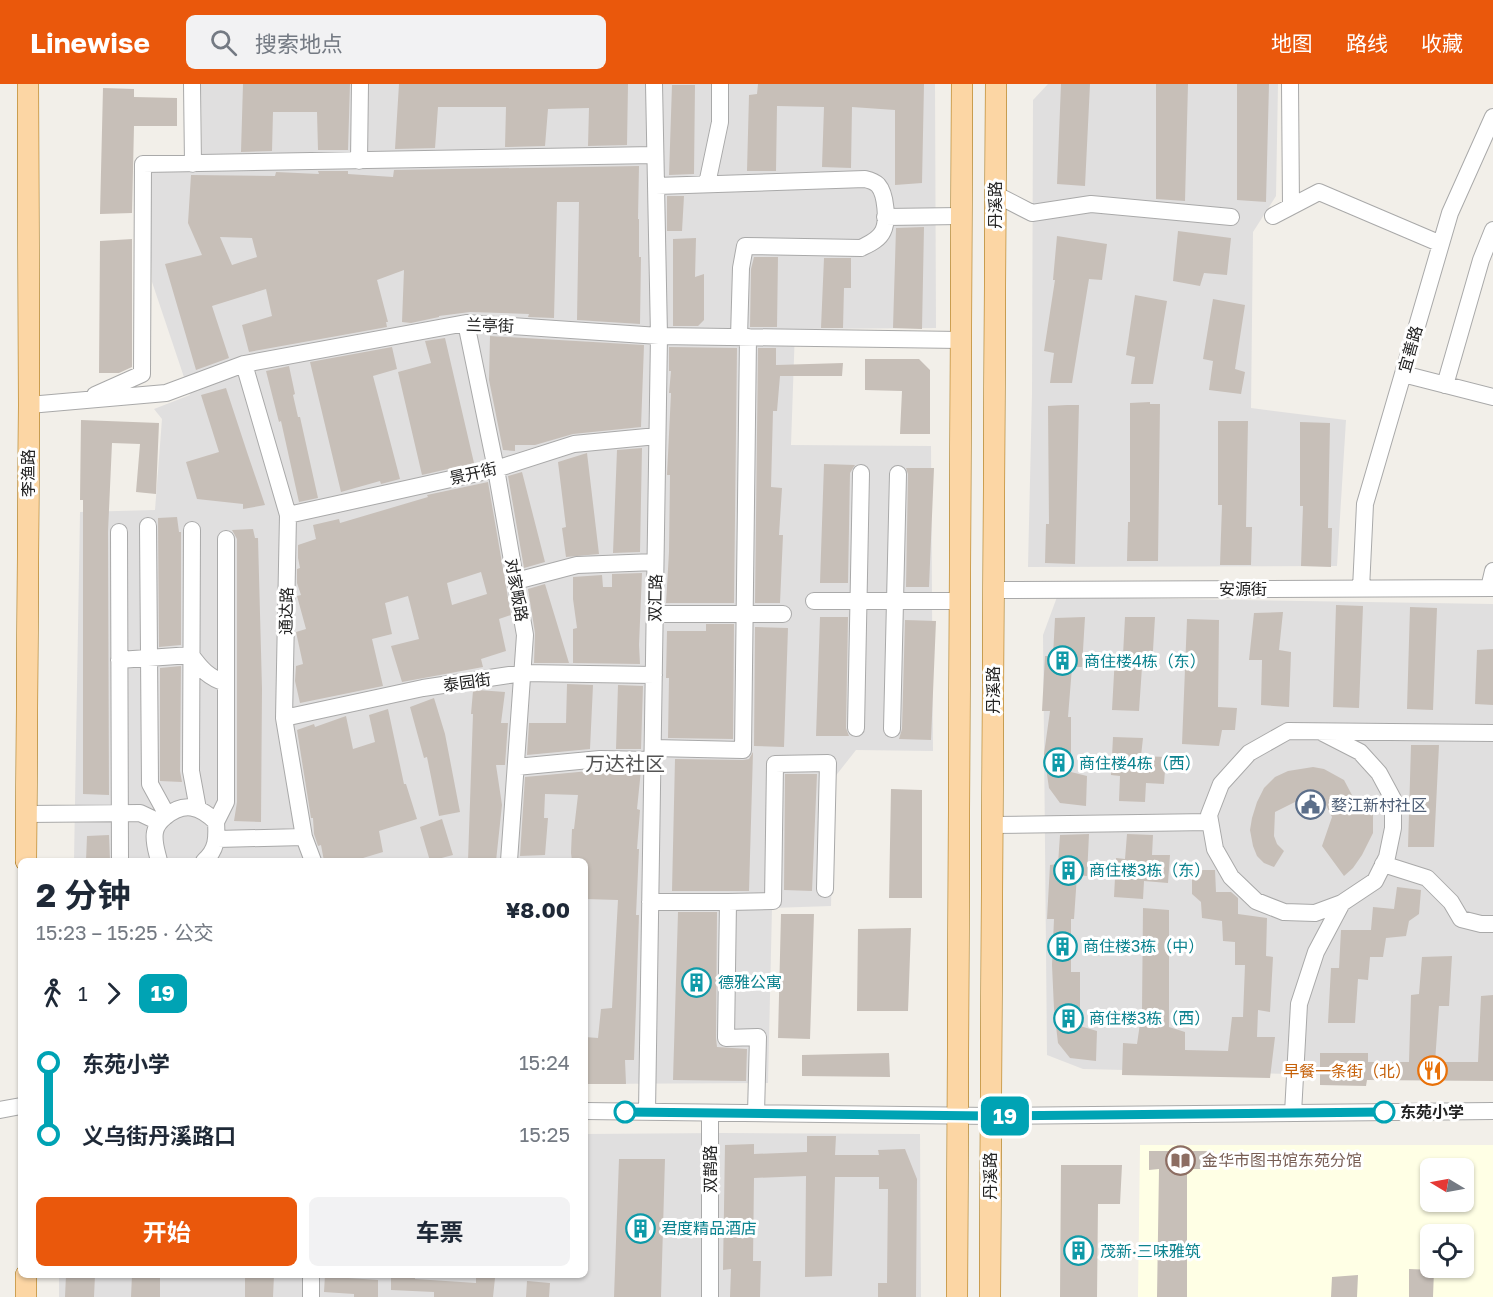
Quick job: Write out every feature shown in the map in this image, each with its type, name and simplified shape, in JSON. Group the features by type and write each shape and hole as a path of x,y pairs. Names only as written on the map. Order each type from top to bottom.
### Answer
{"main road":[{"name":"李渔路","path":"26,858 29,405 28,84"},
{"name":"丹溪路","path":"957,1297 962,84"},
{"name":"丹溪路","path":"990,1297 996,84"},
{"path":"26,1278 26,1297"}],"street":[{"path":"192,84 193,164"},
{"path":"359,161 360,84"},
{"name":"双汇路","path":"647,1112 658,336 654,84"},
{"path":"707,184 720,122 720,84"},
{"path":"1290,84 1291,206"},
{"name":"宜善路","path":"1361,589 1365,504 1450,213 1493,117"},
{"path":"84,400 142,374 143,164 655,155"},
{"path":"516,767 653,754 743,750 745,614 741,268 745,246 861,248 876,240 884,230 883,196 878,184 865,179 656,186"},
{"path":"1273,216 1319,192 1441,244"},
{"path":"995,194 1032,213 1091,204 1231,218"},
{"path":"885,217 961,216"},
{"path":"1445,385 1487,261 1493,230"},
{"name":"兰亭街","path":"29,405 166,393 244,364 466,323 658,336 960,340"},
{"name":"对家畈路","path":"466,323 496,469 525,635 509,858"},
{"name":"通达路","path":"244,364 288,515 284,718 304,837 312,858"},
{"path":"1403,374 1493,397"},
{"name":"景开街","path":"288,515 496,469 574,444 657,436"},
{"path":"856,728 861,472"},
{"path":"892,729 898,474"},
{"path":"148,526 150,784 160,823 155,847 158,858"},
{"path":"192,530 191,771 198,809"},
{"path":"118,532 120,858"},
{"path":"208,858 226,802 226,539"},
{"path":"516,581 577,565 655,562"},
{"path":"1491,588 1493,571"},
{"name":"安源街","path":"993,590 1491,588"},
{"path":"814,600 959,602"},
{"path":"655,614 783,614"},
{"path":"119,660 191,655"},
{"path":"191,655 201,669 213,679 226,682"},
{"name":"泰园街","path":"284,718 423,688 522,673 654,675"},
{"path":"1321,732 1360,752 1379,773 1393,799 1393,828 1387,857 1375,881 1342,903 1316,913 1284,912 1256,901 1231,877 1215,849 1209,815 1221,784 1249,753 1288,731 1493,733"},
{"path":"650,902 773,901 775,764 828,763 825,889"},
{"path":"147,858 147,848 160,823 177,809 186,807 206,812 217,831"},
{"path":"26,814 140,813 160,823"},
{"path":"992,825 1210,822"},
{"path":"217,831 304,837"},
{"path":"1383,864 1427,878 1451,902 1461,919 1480,924 1493,924"},
{"path":"728,902 726,1038 758,1037 756,1113"},
{"path":"1293,1113 1299,1004 1316,952 1342,903"},
{"path":"0,1110 18,1107"},
{"path":"588,1111 990,1116 1493,1111"},
{"name":"双鹊路","path":"710,1297 711,1113"},
{"path":"311,1278 311,1297"}],"shaded area":[{"name":"万达社区","path":"201,84 935,84 936,328 795,329 791,445 931,446 933,751 856,750 834,778 831,906 772,908 768,1083 588,1084 588,858 74,858 80,512 155,510 162,419 154,409 190,395 152,282 147,155 202,156"},
{"path":"1048,84 1278,84 1276,196 1253,232 1251,408 1346,420 1337,566 1028,567 1032,394 1033,100"},
{"path":"1057,597 1493,604 1493,1079 1083,1069 1047,1055 1043,635"},
{"path":"588,1134 920,1134 921,1297 59,1297 59,1278 588,1278"},
{"name":"东苑小学","path":"1140,1145 1493,1145 1493,1297 1138,1297"}],"building":[{"path":"243,84 350,84 348,150 318,150 317,112 273,112 272,151 241,152"},
{"path":"399,84 628,84 627,145 588,146 589,108 548,109 545,146 505,147 506,107 438,107 435,148 395,149"},
{"path":"758,84 924,84 922,183 895,185 895,110 852,107 851,168 822,167 824,107 777,106 776,171 747,171 749,95 757,94"},
{"path":"1061,84 1090,84 1085,186 1057,184"},
{"path":"1156,84 1188,84 1185,201 1156,199"},
{"path":"1237,84 1269,84 1266,202 1237,200"},
{"path":"672,85 695,85 694,174 669,175"},
{"path":"103,88 134,89 134,97 177,98 177,126 134,126 132,213 100,214"},
{"path":"639,166 640,324 577,320 579,202 557,202 554,318 528,317 529,314 470,312 411,323 402,322 404,270 377,280 388,322 386,322 387,327 249,352 242,325 272,316 266,289 212,306 229,358 196,370 165,264 202,255 188,223 191,175 275,176 276,172 319,174 318,171 348,171 348,174 393,177 394,170","holes":["220,237 252,238 257,257 232,265"]},
{"path":"667,196 684,196 682,231 667,231"},
{"path":"924,227 922,329 893,328 896,228"},
{"path":"1178,231 1231,238 1227,275 1204,273 1200,286 1173,281"},
{"path":"1057,236 1107,244 1102,280 1089,279 1072,383 1050,383 1054,353 1044,351 1055,280 1053,280"},
{"path":"696,238 695,277 704,274 704,320 698,326 673,326 673,239"},
{"path":"132,239 132,367 119,373 99,373 100,241"},
{"path":"754,257 778,257 777,327 750,327 751,269"},
{"path":"824,258 851,258 851,288 844,288 843,328 821,328"},
{"path":"1135,295 1167,301 1153,384 1131,384 1135,357 1126,355"},
{"path":"1213,299 1245,305 1235,369 1245,372 1241,394 1209,390 1213,361 1203,359"},
{"path":"490,336 644,345 641,427 573,434 535,445 515,445 515,451 503,450 489,380"},
{"path":"445,338 474,463 422,475 398,372 431,363 425,341"},
{"path":"392,347 397,369 373,376 400,479 381,484 380,481 341,492 310,362"},
{"path":"669,347 737,348 734,603 666,603 670,475 667,475 671,393 669,393 671,371 669,371"},
{"path":"758,348 776,348 776,365 843,363 842,376 780,376 777,411 773,411 771,487 782,488 779,535 783,535 780,603 755,603"},
{"path":"865,359 919,359 930,370 930,434 900,434 902,391 865,390"},
{"path":"289,366 295,394 293,395 318,498 299,502 281,421 279,422 266,371"},
{"path":"226,388 265,505 243,509 243,504 197,499 186,462 219,452 201,395"},
{"path":"1150,402 1150,404 1160,404 1158,561 1127,561 1128,522 1130,522 1130,403"},
{"path":"1079,405 1075,564 1045,563 1046,524 1049,524 1048,406"},
{"path":"81,420 159,423 156,494 136,492 140,444 112,443 108,532 109,795 83,794"},
{"path":"1218,421 1248,421 1246,527 1252,527 1251,565 1220,565 1222,505 1218,505"},
{"path":"1300,422 1330,423 1328,528 1332,528 1331,567 1301,566 1303,506 1300,506"},
{"path":"642,448 640,552 613,553 617,450"},
{"path":"587,453 599,554 566,557 562,528 566,527 558,462"},
{"path":"824,464 855,465 850,473 848,583 820,583"},
{"path":"906,468 934,468 929,587 906,587 908,474"},
{"path":"522,472 545,562 524,568 508,476"},
{"path":"488,482 511,615 499,619 506,651 481,659 483,667 402,682 391,646 419,639 408,596 385,603 392,634 372,639 383,686 300,703 295,681 296,666 303,664 296,632 306,629 297,596 301,595 297,583 297,569 300,568 298,545 316,539 313,525 339,519 340,523 428,497 427,495","holes":["481,572 487,594 452,605 447,583"]},
{"path":"177,517 179,532 181,532 181,645 159,647 158,518"},
{"path":"253,529 255,538 258,538 262,689 261,822 234,821 237,802 237,539 232,530"},
{"path":"642,573 640,664 573,663 573,629 577,628 573,577 602,575 603,587 612,587 612,574"},
{"path":"545,584 569,663 534,663 535,633 528,589"},
{"path":"1336,605 1363,606 1359,708 1333,707"},
{"path":"1410,607 1437,608 1433,710 1407,709"},
{"path":"1283,612 1279,650 1291,652 1289,707 1261,705 1262,660 1249,660 1254,613"},
{"path":"820,617 848,617 846,728 849,736 816,736"},
{"path":"1085,617 1082,667 1072,667 1068,717 1071,717 1071,772 1087,776 1086,806 1060,803 1049,788 1044,754 1050,711 1042,711 1045,656 1053,656 1055,618"},
{"path":"1125,617 1155,617 1152,667 1142,667 1139,711 1112,710 1115,656 1123,655"},
{"path":"1187,619 1219,620 1218,707 1237,708 1235,730 1222,730 1219,746 1182,744"},
{"path":"905,620 936,621 931,740 899,739 902,729"},
{"path":"706,624 734,624 733,739 668,738 667,631 706,631"},
{"path":"755,627 788,628 784,747 754,746"},
{"path":"1493,649 1493,705 1475,704 1477,650"},
{"path":"181,666 180,771 182,782 160,781 160,668"},
{"path":"567,684 593,685 590,749 527,755 529,723 566,723"},
{"path":"618,685 643,686 641,749 616,749"},
{"path":"473,691 505,692 501,723 508,723 505,765 496,765 502,805 496,858 468,858"},
{"path":"434,698 445,734 460,812 439,816 427,757 424,758 410,707"},
{"path":"388,709 404,784 406,784 417,819 379,831 383,852 363,858 323,858 321,845 318,846 314,834 297,730 314,724 315,727 346,716 353,749 375,742 369,715"},
{"path":"1113,737 1143,738 1141,756 1166,757 1164,784 1146,783 1145,802 1119,801 1120,776 1111,775"},
{"path":"1411,745 1439,745 1434,847 1408,847"},
{"path":"753,752 749,891 672,891 675,759 743,760 749,759"},
{"path":"1313,767 1324,769 1344,780 1361,812 1373,811 1373,833 1362,855 1344,876 1322,846 1332,817 1325,803 1318,799 1305,797 1275,812 1274,836 1277,844 1284,851 1274,867 1264,863 1257,856 1253,846 1250,830 1252,818 1264,788 1275,777 1288,771"},
{"path":"600,770 641,770 637,809 640,810 636,915 639,915 634,1060 625,1060 626,1084 588,1084 588,1037 598,1038 601,1009 612,1008 618,900 588,899 588,858 572,858 572,829 574,829 578,795 545,794 544,818 548,818 545,855 520,856 525,777"},
{"path":"785,774 817,774 812,891 784,890"},
{"path":"891,789 922,790 922,898 889,898"},
{"path":"442,819 453,855 429,858 420,827"},
{"path":"1089,834 1087,876 1077,875 1074,919 1071,919 1071,972 1080,972 1080,1026 1097,1031 1096,1061 1070,1058 1058,1043 1052,965 1054,919 1047,919 1050,865 1058,864 1060,835"},
{"path":"1127,834 1153,835 1152,855 1170,855 1168,883 1144,881 1143,899 1114,897 1116,858 1125,859"},
{"path":"109,835 110,858 86,858 87,836"},
{"path":"1192,870 1215,870 1216,892 1231,892 1238,898 1238,914 1267,918 1266,956 1273,957 1270,1012 1258,1010 1257,1037 1275,1037 1270,1078 1122,1075 1123,1043 1137,1044 1142,1010 1143,908 1169,910 1169,1027 1185,1032 1185,1050 1228,1051 1232,1017 1243,1017 1245,965 1235,965 1235,942 1223,941 1222,921 1202,918 1201,902 1192,894"},
{"path":"1397,887 1421,890 1419,914 1409,921 1406,936 1386,938 1383,957 1370,957 1368,980 1358,979 1355,1023 1328,1023 1331,968 1339,968 1341,930 1371,930 1373,907 1394,909"},
{"name":"德雅公寓","path":"678,912 717,912 717,1047 747,1049 746,1081 673,1080"},
{"path":"781,914 814,914 810,1039 778,1038"},
{"path":"911,928 908,1011 857,1011 858,929"},
{"path":"1452,956 1449,1006 1439,1006 1435,1062 1478,1062 1481,996 1493,995 1493,1081 1367,1080 1366,1086 1320,1085 1320,1053 1368,1053 1368,1062 1409,1062 1411,995 1419,994 1422,957"},
{"path":"889,1053 890,1077 802,1076 802,1055"},
{"path":"807,1136 836,1136 835,1155 879,1155 878,1150 905,1149 917,1179 916,1297 878,1297 878,1283 887,1283 888,1189 879,1189 879,1177 835,1177 832,1276 805,1277 806,1176 754,1178 753,1261 761,1261 760,1297 730,1297 731,1269 723,1270 725,1145 754,1144 754,1154 807,1152"},
{"path":"1149,1151 1214,1151 1212,1169 1187,1169 1187,1297 1157,1297 1159,1169 1149,1170"},
{"name":"君度精品酒店","path":"619,1159 665,1159 661,1297 614,1297"},
{"name":"茂新·三味雅筑","path":"1061,1165 1122,1165 1120,1204 1098,1204 1097,1297 1060,1297"},
{"path":"1409,1269 1420,1269 1420,1278 1434,1278 1433,1297 1409,1297"},
{"path":"1358,1275 1357,1297 1331,1297 1332,1277"},
{"path":"66,1278 95,1278 94,1297 65,1297"},
{"path":"132,1278 160,1278 160,1297 131,1297"},
{"path":"245,1278 274,1278 273,1297 245,1297"},
{"path":"325,1278 378,1280 378,1297 354,1297 354,1294 324,1292"},
{"path":"391,1278 476,1283 476,1278 495,1278 493,1297 434,1297 434,1292 391,1290"},
{"path":"527,1281 550,1283 549,1297 526,1297"}],"bus line":[{"name":"19","path":"625,1112 990,1116 1384,1112"}],"place":[{"name":"商住楼4栋（东）","path":"1063,661"},
{"name":"商住楼4栋（西）","path":"1058,763"},
{"name":"婺江新村社区","path":"1310,805"},
{"name":"商住楼3栋（东）","path":"1068,870"},
{"name":"商住楼3栋（中）","path":"1062,946"},
{"name":"德雅公寓","path":"697,982"},
{"name":"商住楼3栋（西）","path":"1068,1018"},
{"name":"早餐一条街（北）","path":"1432,1071"},
{"name":"东苑小学","path":"1384,1112"},
{"name":"金华市图书馆东苑分馆","path":"1181,1160"},
{"name":"君度精品酒店","path":"640,1228"},
{"name":"茂新·三味雅筑","path":"1079,1251"}],"district":[{"name":"万达社区","path":"625,763"}]}
